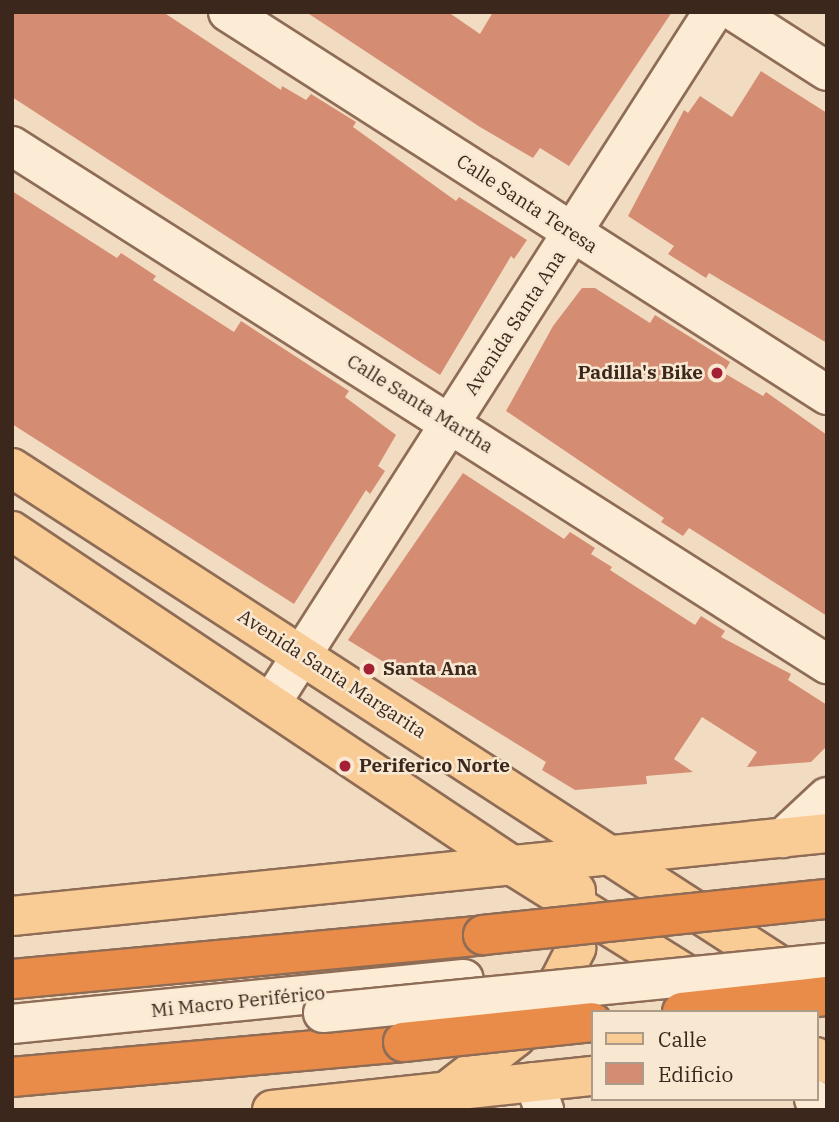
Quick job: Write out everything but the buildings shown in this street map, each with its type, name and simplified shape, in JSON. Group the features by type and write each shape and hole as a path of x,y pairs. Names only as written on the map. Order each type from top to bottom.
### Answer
{"highway":[{"path":"12,978 483,935 827,899"},
{"path":"700,1010 827,996"},
{"path":"12,1077 590,1022"}],"main road":[{"name":"Avenida Santa Margarita","path":"12,468 827,996"},
{"path":"12,531 271,703 505,869 578,904 742,1010"},
{"path":"447,1091 499,1052 541,1009 576,948 578,904 571,860 559,831 538,807"},
{"path":"12,916 505,869 827,833"},
{"path":"505,869 530,895 548,934 551,972 541,1009"},
{"path":"272,1110 447,1091 539,1096 590,1077"}],"street":[{"name":"Calle Santa Teresa","path":"228,12 827,396"},
{"name":"Avenida Santa Ana","path":"271,703 713,12"},
{"path":"735,12 827,71"},
{"name":"Calle Santa Martha","path":"12,146 827,664"},
{"path":"783,838 827,797"},
{"name":"Mi Macro Periférico","path":"12,1024 827,942"},
{"name":"Mi Macro Periférico","path":"12,1049 323,1013 827,963"}],"place":[{"name":"Padilla's Bike","path":"717,373"},
{"name":"Santa Ana","path":"369,669"},
{"name":"Periferico Norte","path":"345,766"}]}
